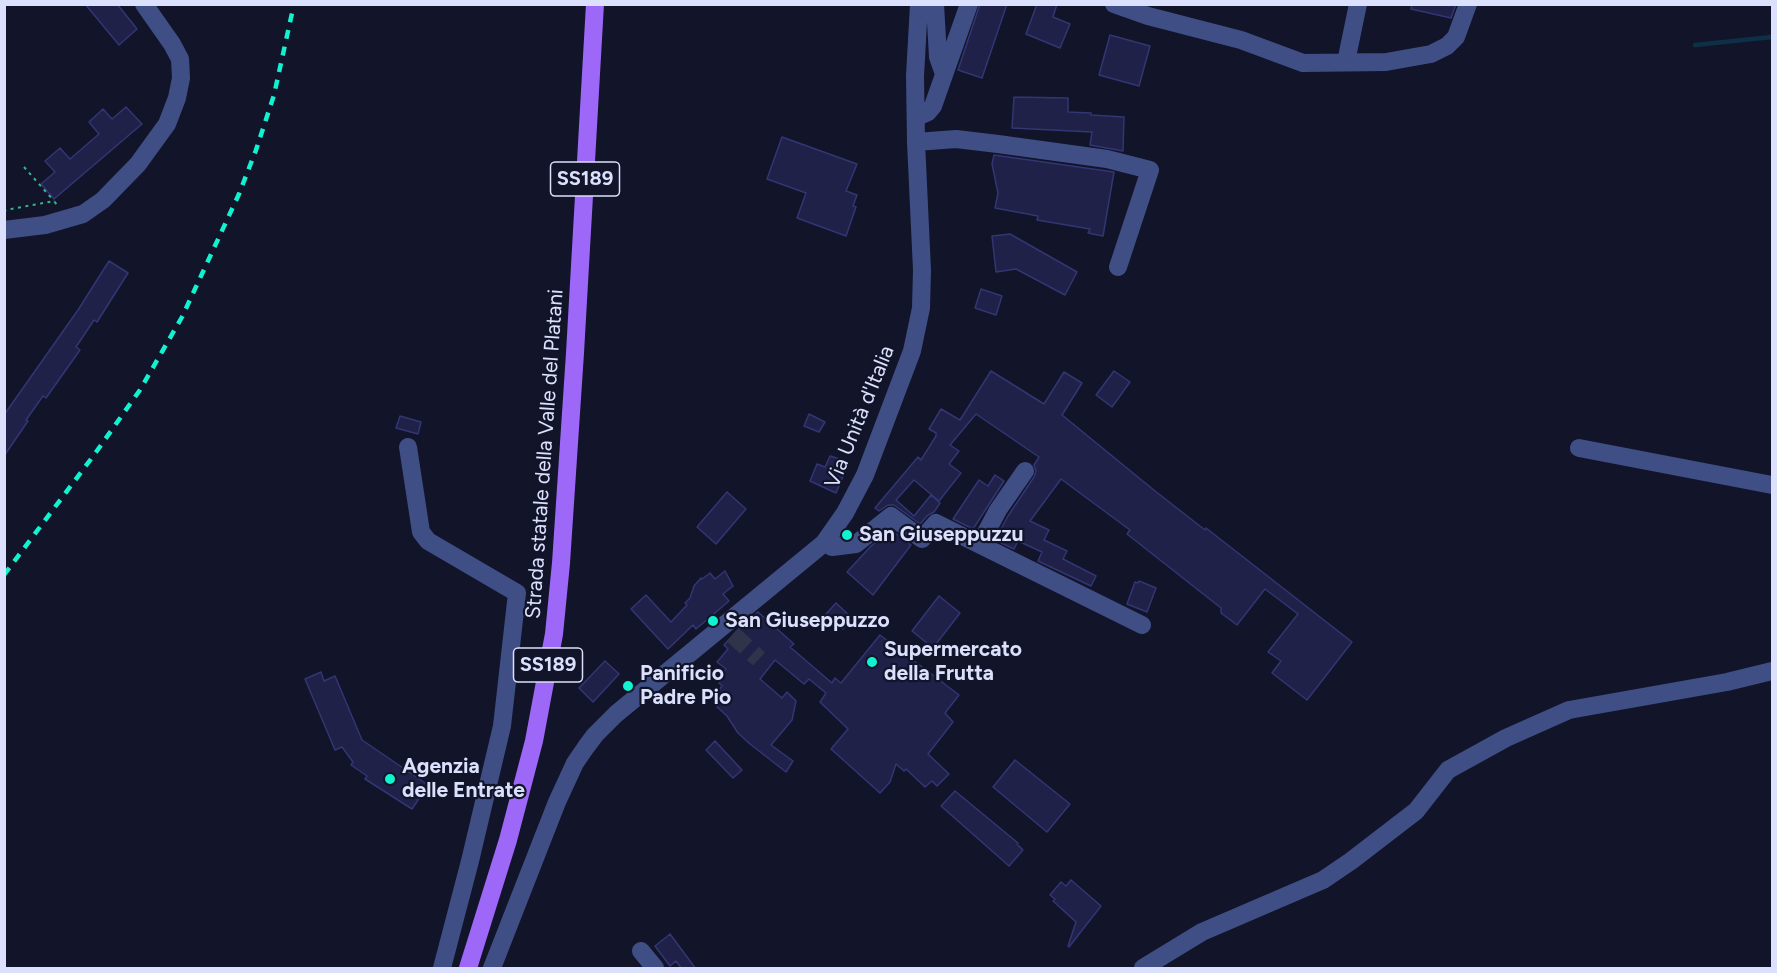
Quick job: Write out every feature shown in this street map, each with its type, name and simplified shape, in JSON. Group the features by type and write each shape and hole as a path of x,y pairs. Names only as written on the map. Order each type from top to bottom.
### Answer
{"main road":[{"name":"Strada statale della Valle del Platani","path":"468,969 508,840 534,741 554,634 575,353 595,4"}],"street":[{"path":"4,230 45,225 83,214 103,200 138,164 167,124 179,88 180,59 144,4"},
{"name":"Via Unità d'Italia","path":"492,969 557,802 575,763 595,735 616,714 728,631 824,543 845,513 865,475 912,351 921,308 922,270 915,76 919,4"},
{"path":"934,4 938,57 945,74"},
{"path":"917,117 928,112 933,106 969,4"},
{"path":"1114,4 1148,16 1241,40 1304,63 1386,62 1431,54 1447,46 1456,37 1468,4"},
{"path":"1347,62 1358,4"},
{"path":"916,142 956,139 1107,159 1150,170 1118,267"},
{"path":"408,447 421,532 428,541 517,593 502,726 442,969"},
{"path":"1579,448 1773,485"},
{"path":"980,544 998,510 1025,471"},
{"path":"824,543 832,547 856,544 891,516 922,539 936,523 1142,625"},
{"path":"1143,969 1202,932 1323,880 1416,811 1448,770 1506,738 1569,710 1727,682 1773,671"},
{"path":"641,951 655,969"}],"path":[{"path":"24,166 57,205"},
{"path":"4,212 54,201"}],"building":[{"path":"85,4 117,4 137,29 119,45"},
{"path":"980,4 1007,4 982,78 958,70"},
{"path":"1037,4 1057,4 1053,17 1070,24 1060,48 1026,34"},
{"path":"1412,4 1456,4 1451,18 1411,9"},
{"path":"1110,35 1150,46 1139,86 1099,75"},
{"path":"1014,97 1068,98 1068,112 1124,117 1123,151 1090,145 1092,132 1012,128"},
{"path":"126,107 142,124 54,199 41,184 55,172 45,161 60,148 70,159 99,134 89,122 103,109 112,119"},
{"path":"782,137 857,164 846,191 857,195 853,206 856,207 846,236 797,218 806,193 767,179"},
{"path":"994,155 1114,172 1103,236 1088,233 1090,229 1037,220 1038,216 995,208 998,193 992,164"},
{"path":"1010,234 1077,272 1065,295 1016,269 996,272 992,236"},
{"path":"109,261 128,273 97,322 94,320 76,347 80,350 46,398 43,396 4,456 4,415 78,310"},
{"path":"981,289 1002,296 996,315 975,308"},
{"path":"991,371 1044,404 1064,372 1082,383 1062,415 1155,491 1352,642 1307,700 1272,673 1281,661 1268,652 1298,614 1265,589 1237,625 1221,613 1221,608 1127,534 1130,530 1061,479 1030,521 1049,530 1044,540 1067,551 1063,559 1096,576 1091,586 1038,561 1042,552 1018,541 1014,549 995,540 1034,477 1036,471 1034,465 1039,457 976,414 950,445 959,451 949,464 961,473 939,501 914,480 896,500 914,516 931,495 940,503 934,512 920,524 894,505 888,505 879,511 875,508 918,457 921,460 936,436 936,433 929,429 941,409 960,420"},
{"path":"1114,371 1130,382 1112,407 1096,395"},
{"path":"809,414 825,422 819,432 804,426"},
{"path":"400,416 421,422 418,434 396,428"},
{"path":"830,456 849,462 836,493 810,481 817,464 825,467"},
{"path":"995,475 1004,481 973,529 953,519 979,480 988,486"},
{"path":"727,492 746,509 716,544 697,527"},
{"path":"891,530 911,545 873,595 847,572 871,546"},
{"path":"725,571 733,586 723,594 729,601 696,629 693,625 668,649 631,609 646,595 671,622 687,605 685,603 701,578 710,573 715,579"},
{"path":"1139,581 1156,588 1147,612 1127,604 1135,582"},
{"path":"939,596 960,613 933,648 912,631"},
{"path":"836,603 852,618 843,629 826,614"},
{"path":"758,612 794,644 790,647 832,683 835,678 841,683 880,635 959,695 945,713 953,722 928,754 949,774 937,786 932,781 925,787 906,769 904,771 896,764 890,782 880,793 831,749 848,729 820,702 826,693 809,679 804,684 775,660 760,679 782,698 787,692 796,701 792,720 771,745 793,761 786,772 750,744 717,707 720,703 715,698 722,686 719,683 724,677 721,675 726,669 717,662 728,649 724,645 744,623"},
{"path":"605,661 619,674 593,702 579,688"},
{"path":"321,672 324,681 335,676 362,740 428,785 412,809 365,779 367,776 351,765 353,762 342,747 335,750 305,679"},
{"path":"715,741 742,770 733,778 706,750"},
{"path":"1015,760 1070,804 1047,832 993,787"},
{"path":"955,791 1018,843 1023,850 1009,866 941,806"},
{"path":"1071,880 1101,906 1069,947 1076,922 1053,901 1055,899 1050,895 1061,882 1066,886"},
{"path":"670,934 696,969 682,969 676,961 670,966 655,946"}],"waterway":[{"path":"1695,45 1772,37"}],"tunnel":[{"path":"733,635 759,659"}],"railway":[{"path":"4,575 140,390 182,317 239,194 256,150 274,95 294,4"}],"place":[{"name":"San Giuseppuzzu","path":"847,535"},
{"name":"San Giuseppuzzo","path":"713,621"},
{"name":"Supermercato della Frutta","path":"872,662"},
{"name":"Panificio Padre Pio","path":"628,686"},
{"name":"Agenzia delle Entrate","path":"390,779"}]}
